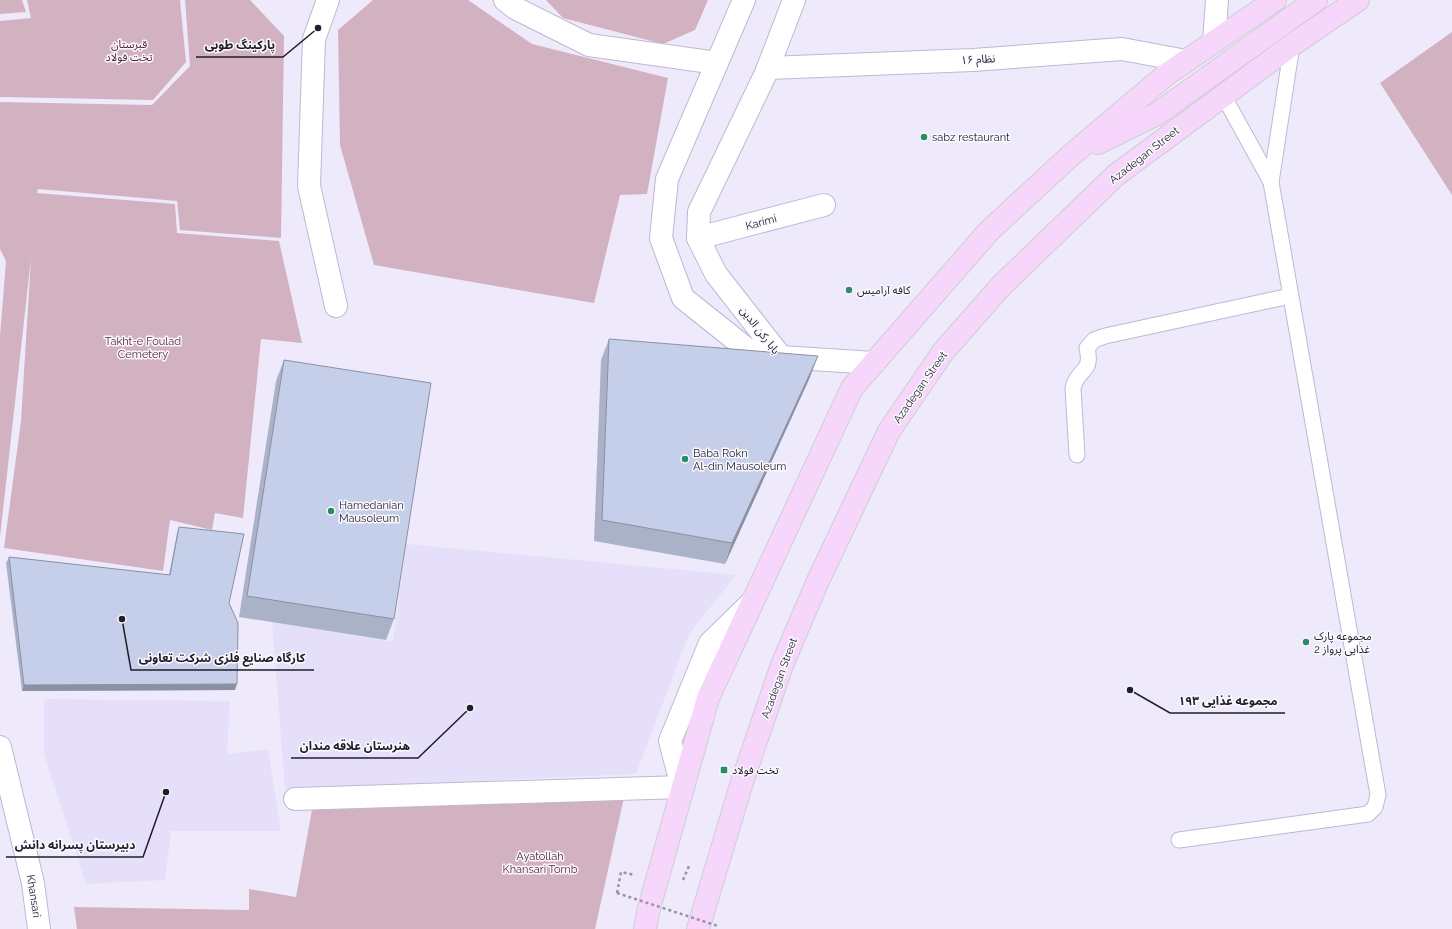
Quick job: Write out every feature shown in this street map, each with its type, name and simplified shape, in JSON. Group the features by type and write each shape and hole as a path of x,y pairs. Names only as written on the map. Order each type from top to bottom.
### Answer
{"main road":[{"path":"645,929 648,912 682,787 708,698 852,388 989,230 1069,157 1167,74 1275,0"},
{"path":"1069,157 1157,114 1316,0"},
{"name":"Azadegan Street","path":"708,927 742,782 782,665 817,583 889,431 943,352 1001,286 1116,175 1292,45 1358,0"}],"street":[{"path":"328,0 314,39 309,186 336,306"},
{"path":"505,0 515,8 590,45 717,63"},
{"name":"بابا رکن الدین","path":"744,0 667,179 661,238 683,298 747,349 781,357"},
{"name":"بابا رکن الدین","path":"781,357 716,274 698,238 699,212 768,68 794,0"},
{"path":"1214,42 1217,0"},
{"name":"نظام ۱۶","path":"768,68 973,60 1122,49 1186,61"},
{"name":"Karimi","path":"698,238 824,205"},
{"path":"781,357 874,363"},
{"name":"Khansari","path":"0,747 33,883 39,929"},
{"path":"294,799 682,787"}],"lane":[{"path":"1179,840 1368,814 1374,807 1378,796 1271,182 1292,45"},
{"path":"1223,95 1271,182"},
{"path":"1077,455 1073,388 1075,379 1088,366 1089,359 1087,348 1094,340 1105,336 1290,296"}],"path":[{"path":"621,872 617,893 708,927"}],"shaded area":[{"path":"406,544 736,575 689,634 636,774 285,789 272,622 393,642"},
{"path":"44,699 230,701 227,754 268,749 281,831 171,831 165,880 86,884 44,754"}],"green space":[{"path":"0,0 22,0 26,12 0,14"},
{"name":"قبرستان تخت فولاد","path":"27,0 180,0 186,62 153,100 0,97 0,21 31,18"},
{"name":"Takht-e Foulad Cemetery","path":"185,0 250,0 284,36 281,238 180,230 177,201 38,189 37,193 175,204 177,233 279,241 302,343 261,339 243,518 215,513 212,530 170,520 163,571 4,548 21,421 31,258 0,537 0,336 6,261 0,249 0,102 152,105 190,66"},
{"path":"373,0 468,0 532,44 668,78 647,194 620,195 594,303 374,265 340,145 338,30"},
{"path":"546,0 708,0 695,30 663,44 563,18"},
{"path":"1452,32 1452,195 1380,83"},
{"name":"Ayatollah Khansari Tomb","path":"625,793 595,929 77,929 74,907 249,910 249,889 296,897 314,799"}],"building":[{"name":"Baba Rokn Al-din Mausoleum","path":"609,339 818,356 732,543 602,520"},
{"name":"Hamedanian Mausoleum","path":"284,360 431,383 394,619 247,596"},
{"path":"179,527 244,534 229,603 238,623 237,684 24,685 9,557 170,575"}],"place":[{"name":"پارکینگ طوبی","path":"318,28"},
{"name":"sabz restaurant","path":"924,137"},
{"name":"کافه آرامیس","path":"849,290"},
{"name":"Baba Rokn Al-din Mausoleum","path":"685,459"},
{"name":"Hamedanian Mausoleum","path":"331,511"},
{"name":"کارگاه صنایع فلزی شرکت تعاونی","path":"122,619"},
{"name":"مجموعه پارک غذایی پرواز 2","path":"1306,642"},
{"name":"مجموعه غذایی ۱۹۳","path":"1130,690"},
{"name":"هنرستان علاقه مندان","path":"470,708"},
{"name":"تخت فولاد","path":"724,770"},
{"name":"دبیرستان پسرانه دانش","path":"166,792"}]}
